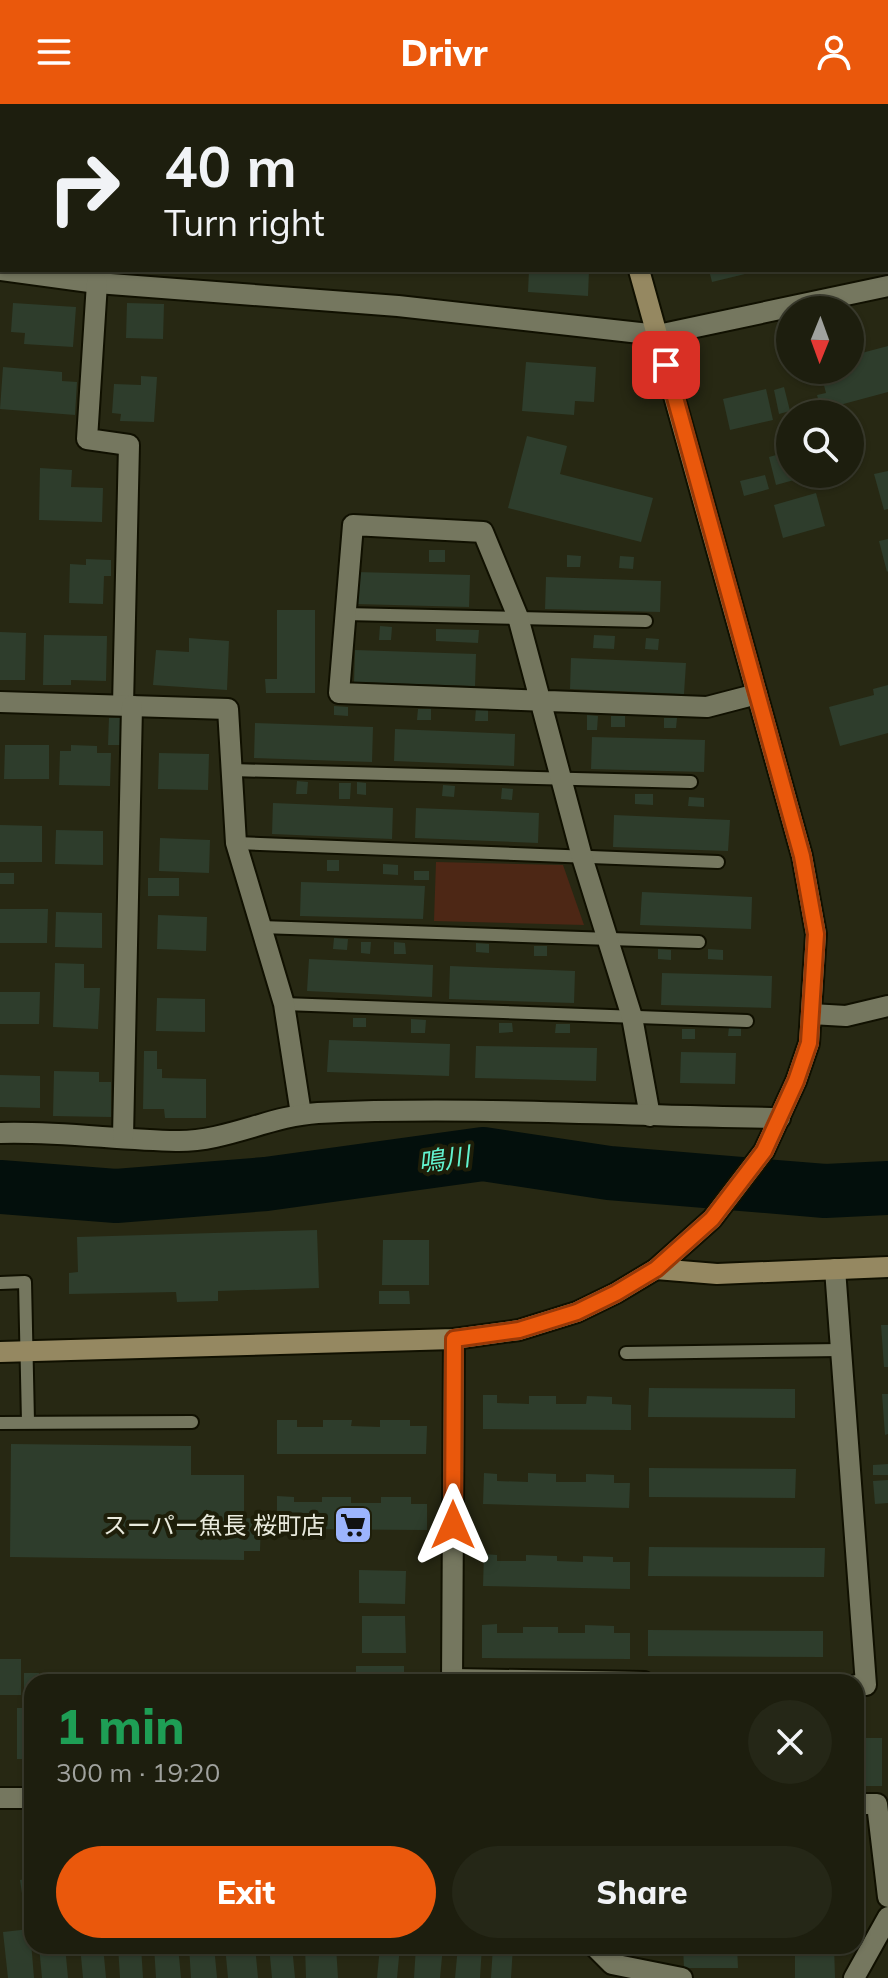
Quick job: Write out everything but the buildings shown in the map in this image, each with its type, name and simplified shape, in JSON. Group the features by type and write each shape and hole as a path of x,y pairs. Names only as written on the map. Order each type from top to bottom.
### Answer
{"street":[{"path":"15,272 97,283 398,306 658,335 888,286"},
{"path":"0,1352 454,1339 519,1330 577,1312 656,1269 712,1219 764,1151 796,1081 809,1043 816,934 802,856 640,272"},
{"path":"97,283 87,439 129,445 123,1137"},
{"path":"650,1116 632,1017 582,857 541,702 518,617 483,532 353,525 339,693 541,702 707,707 757,694"},
{"path":"0,702 228,709 236,843 284,1004 301,1114"},
{"path":"811,1014 846,1016 888,1006"},
{"path":"0,1133 178,1141 227,1136 267,1121 301,1114 415,1109 780,1118"},
{"path":"656,1269 717,1274 888,1267"},
{"path":"835,1269 864,1685"},
{"path":"452,1674 454,1339"},
{"path":"0,1798 24,1798"},
{"path":"864,1804 877,1804 888,1897"},
{"path":"854,1978 888,1917"},
{"path":"602,1954 612,1964 682,1978"}],"lane":[{"path":"345,614 646,621"},
{"path":"232,770 691,782"},
{"path":"236,843 718,862"},
{"path":"261,927 699,942"},
{"path":"284,1004 747,1021"},
{"path":"0,1283 25,1282 28,1422"},
{"path":"626,1353 841,1350"},
{"path":"0,1423 192,1422"}],"shaded area":[{"path":"436,862 563,865 584,925 434,921"}],"waterway":[{"name":"鳴川","path":"0,1187 116,1196 266,1184 483,1154 609,1173 825,1191 888,1188"}],"place":[{"name":"スーパー魚長 桜町店","path":"353,1525"}],"route":[{"path":"453,1525 454,1339 519,1330 577,1312 656,1269 712,1219 764,1151 796,1081 809,1043 816,934 802,856 666,365"}]}
